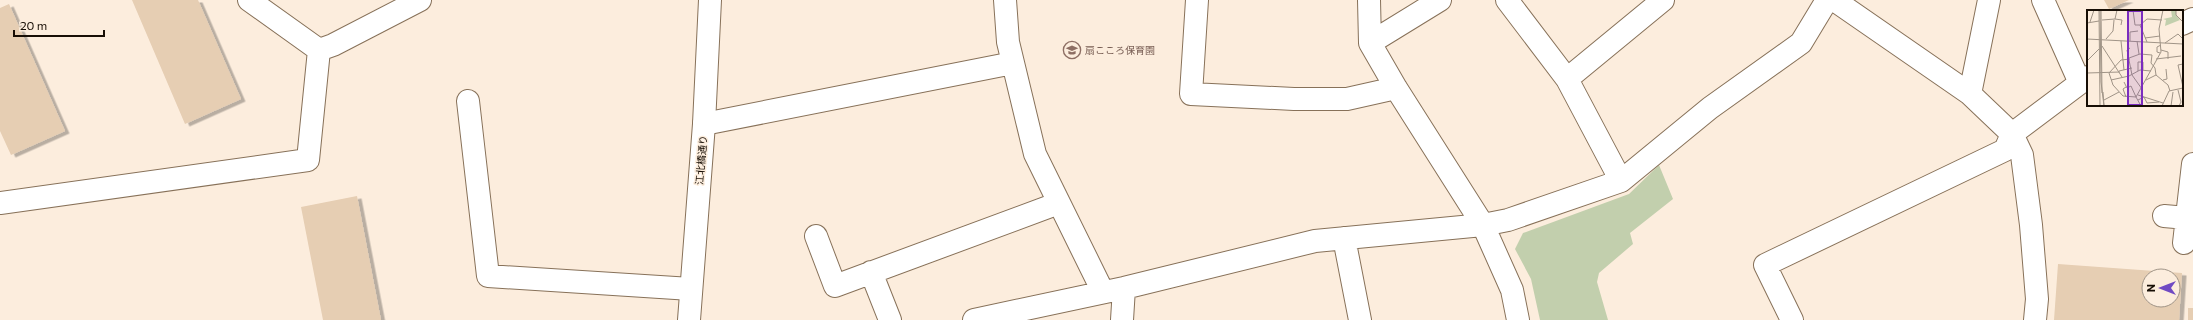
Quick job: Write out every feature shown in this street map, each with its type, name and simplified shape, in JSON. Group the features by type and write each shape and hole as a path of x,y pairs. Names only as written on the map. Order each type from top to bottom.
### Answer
{"street":[{"path":"250,0 320,50"},
{"path":"320,50 333,46 420,0"},
{"name":"江北橋通り","path":"689,320 704,124 710,0"},
{"path":"1005,0 1008,42 1035,154 1059,203 1114,290 1122,320"},
{"path":"1197,0 1191,94 1294,99 1347,99 1396,88"},
{"path":"1368,0 1370,43 1396,88 1483,225 1512,290 1518,320"},
{"path":"1370,43 1440,0"},
{"path":"1507,0 1567,79 1621,181"},
{"path":"1567,79 1663,0"},
{"path":"974,320 1114,290 1315,241 1483,225 1508,220 1621,181 1710,108 1801,43 1827,0"},
{"path":"1834,0 1970,94 2012,134 2022,155 2031,225 2037,300 2035,320"},
{"path":"1970,94 1988,0"},
{"path":"1792,320 1765,265 2005,150 2012,134 2084,80 2043,0"},
{"path":"2183,24 2193,19"},
{"path":"0,203 308,160 320,50"},
{"path":"704,124 1013,63"},
{"path":"468,101 488,276 691,289"},
{"path":"2184,243 2193,164"},
{"path":"816,236 835,286 1059,203"},
{"path":"2164,216 2187,218"},
{"path":"1344,238 1360,320"},
{"path":"871,272 890,320"}],"green space":[{"path":"1659,165 1673,199 1630,233 1633,244 1599,273 1597,282 1608,320 1540,320 1531,279 1515,249 1523,233 1629,194"}],"building":[{"path":"132,0 198,0 241,99 185,124"},
{"path":"2104,0 2129,0 2109,9"},
{"path":"9,4 65,131 11,155 0,131 0,8"},
{"path":"357,196 381,320 323,320 301,207"},
{"path":"2058,264 2141,270 2141,308 2180,308 2179,320 2054,320"},
{"path":"2188,308 2193,308 2193,320 2188,320"}],"place":[{"name":"扇こころ保育園","path":"1072,50"}]}
